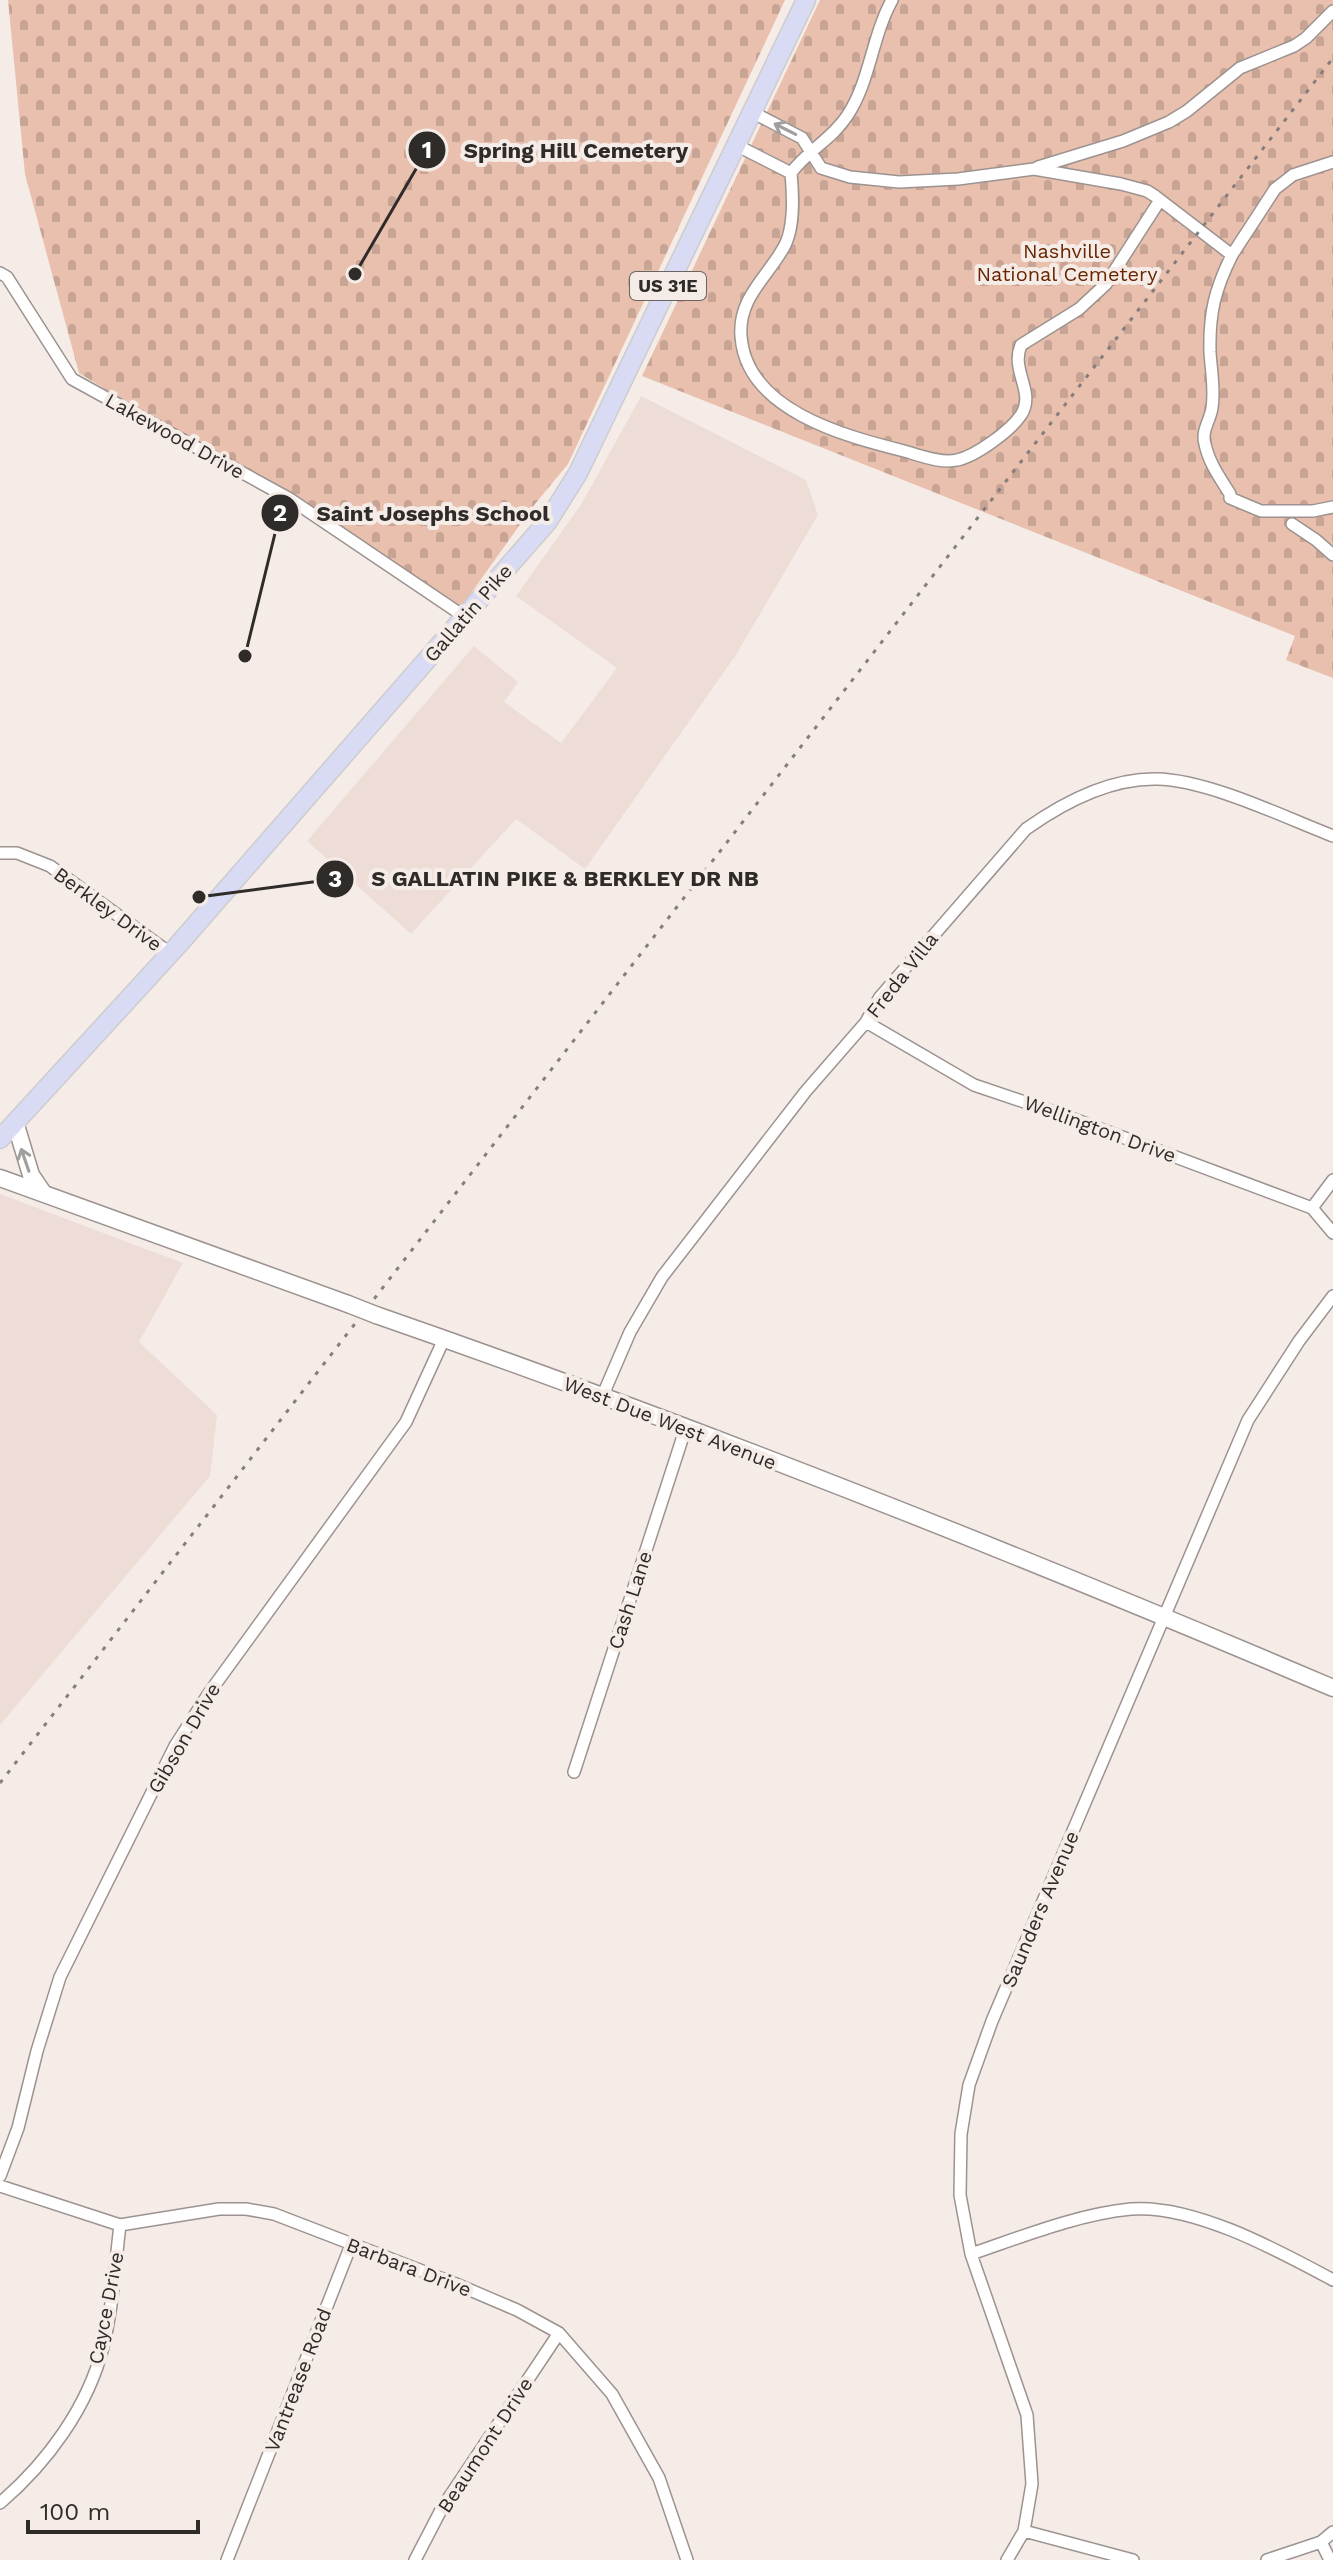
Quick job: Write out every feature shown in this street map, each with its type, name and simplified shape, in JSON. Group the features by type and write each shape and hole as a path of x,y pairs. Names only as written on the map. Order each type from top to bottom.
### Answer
{"main road":[{"name":"Gallatin Pike","path":"0,1139 171,954 548,521 578,473 806,0"},
{"path":"15,1122 31,1175 44,1194"},
{"name":"West Due West Avenue","path":"0,1178 686,1427 1164,1616 1333,1688"}],"street":[{"path":"892,0 855,102 838,128 799,162 791,173 794,192 785,244 750,293 743,311 741,336 748,365 761,385 800,415 847,436 934,459 956,461 984,447 1020,417 1027,397 1017,368 1021,345 1079,309 1106,284 1160,200"},
{"path":"752,112 802,138 818,165 825,170 867,180 958,179 1034,169 1123,141 1169,122 1240,68 1306,38 1333,11"},
{"path":"736,145 791,173"},
{"path":"1333,162 1293,175 1275,189 1232,255 1217,285 1210,315 1212,410 1203,433 1212,465 1230,498 1261,511 1313,511 1333,507"},
{"path":"1034,169 1137,188 1160,200 1232,255"},
{"name":"Lakewood Drive","path":"0,273 7,277 72,379 290,499 465,617"},
{"path":"1292,524 1333,555"},
{"name":"Freda Villa","path":"602,1397 630,1332 662,1277 806,1091 866,1022 880,997 1026,829 1055,809 1095,791 1130,781 1157,779 1193,784 1333,836"},
{"name":"Berkley Drive","path":"0,853 17,853 50,866 171,954"},
{"name":"Wellington Drive","path":"866,1022 974,1085 1061,1114 1312,1208 1333,1233"},
{"path":"1312,1208 1333,1180"},
{"name":"Saunders Avenue","path":"1007,2560 1024,2531 1032,2484 1027,2415 964,2226 960,2195 960,2142 969,2085 998,2007 1248,1420 1299,1341 1333,1296"},
{"name":"Gibson Drive","path":"0,2176 18,2128 60,1977 175,1746 209,1693 406,1422 444,1339"},
{"name":"Cash Lane","path":"574,1772 686,1427"},
{"name":"Barbara Drive","path":"0,2186 120,2225 219,2209 246,2209 274,2214 517,2310 559,2333 612,2394 659,2478 687,2560"},
{"path":"971,2254 1072,2221 1132,2209 1171,2213 1217,2225 1333,2280"},
{"name":"Cayce Drive","path":"0,2503 49,2453 87,2393 103,2346 120,2225"},
{"name":"Vantrease Road","path":"227,2560 351,2245"},
{"name":"Beaumont Drive","path":"415,2560 442,2508 559,2333"},
{"path":"1024,2531 1133,2560"},
{"path":"1267,2560 1321,2542 1333,2532"},
{"path":"1321,2542 1330,2560"}],"shaded area":[{"path":"641,396 806,480 818,515 736,655 585,869 516,819 411,934 307,841 474,646 518,682 504,702 561,743 617,668 516,596 582,503"},
{"path":"0,1194 183,1263 139,1342 217,1415 210,1476 0,1725"}],"green space":[{"path":"8,0 785,0 568,464 535,504 461,607 79,373 25,174"},
{"name":"Nashville National Cemetery","path":"820,0 1333,0 1333,678 1286,660 1295,636 642,376"}],"railway":[{"path":"0,1783 1333,58"}],"place":[{"name":"Spring Hill Cemetery","path":"355,274"},
{"name":"Saint Josephs School","path":"245,656"},
{"name":"S GALLATIN PIKE & BERKLEY DR NB","path":"199,897"}]}
